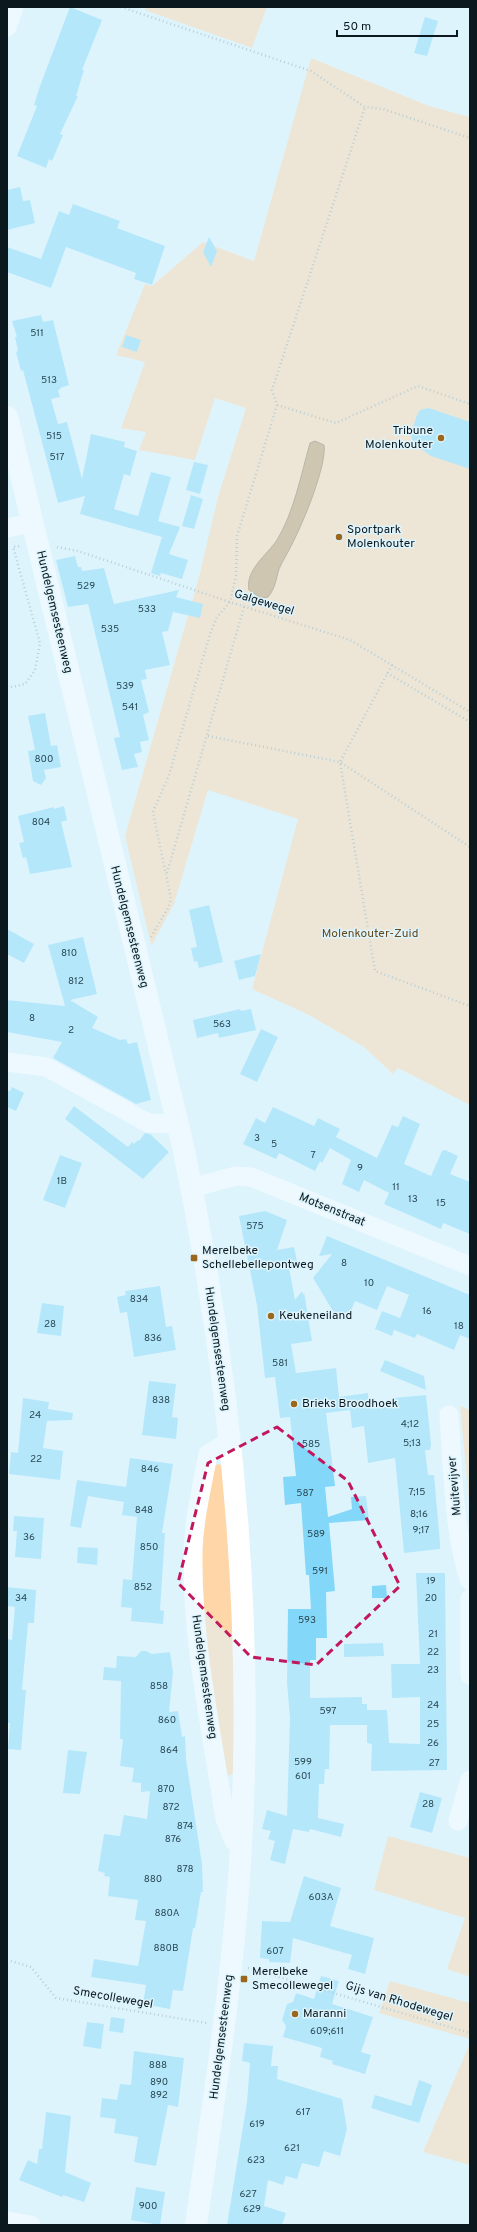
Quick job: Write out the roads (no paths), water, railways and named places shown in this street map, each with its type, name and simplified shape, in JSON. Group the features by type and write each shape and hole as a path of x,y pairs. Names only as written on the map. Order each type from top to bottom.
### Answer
{"main road":[{"name":"Hundelgemsesteenweg","path":"7,417 133,946 178,1124 207,1279 230,1441 239,1530 244,1625 245,1718 241,1848 227,2009 196,2225"}],"street":[{"path":"7,27 14,7"},
{"path":"7,528 33,523"},
{"path":"7,1062 46,1067 148,1123 178,1124"},
{"name":"Motsenstraat","path":"191,1188 236,1176 251,1177 470,1266"},
{"name":"Muitevijver","path":"449,1415 458,1522 464,1564 470,1581"},
{"name":"Hundelgemsesteenweg","path":"230,1441 208,1454 196,1519 193,1555 193,1597 197,1639 225,1819 234,1841 241,1848"},
{"path":"470,1599 470,1675"},
{"path":"458,1821 470,1780"},
{"path":"7,2221 31,2225"}],"place":[{"name":"Tribune Molenkouter","path":"441,438"},
{"name":"Sportpark Molenkouter","path":"339,537"},
{"name":"Merelbeke Schellebellepontweg","path":"194,1258"},
{"name":"Keukeneiland","path":"271,1316"},
{"name":"Brieks Broodhoek","path":"294,1404"},
{"name":"Merelbeke Smecollewegel","path":"244,1979"},
{"name":"Maranni","path":"295,2014"}],"park label":[{"name":"Molenkouter-Zuid","path":"370,934"}]}
